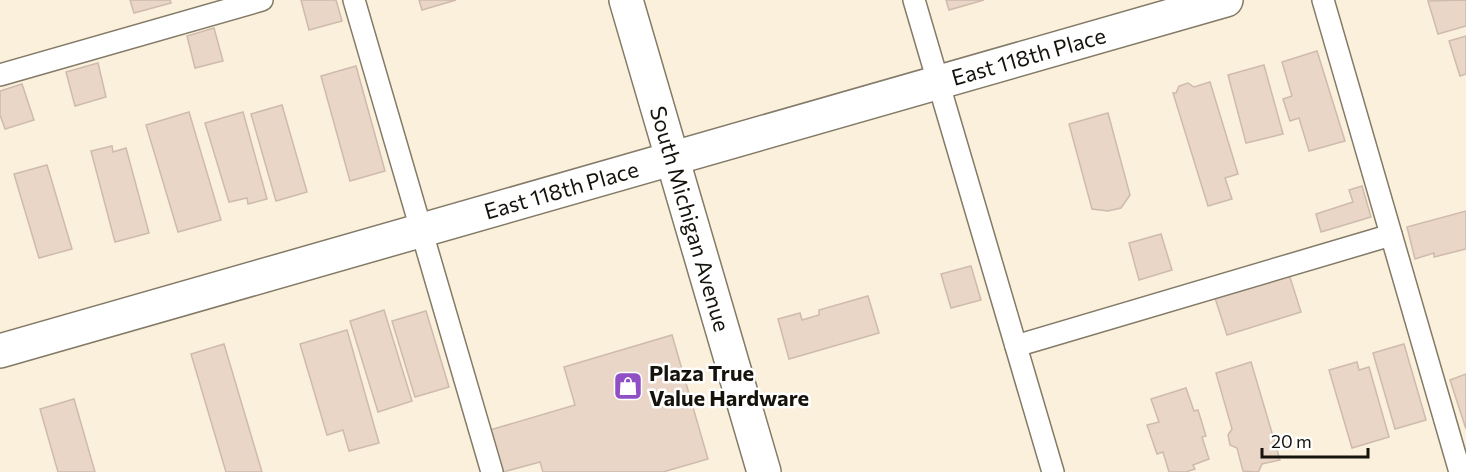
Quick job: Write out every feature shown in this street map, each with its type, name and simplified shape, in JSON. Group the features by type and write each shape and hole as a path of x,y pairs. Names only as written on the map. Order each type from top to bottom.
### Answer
{"street":[{"name":"South Michigan Avenue","path":"626,0 764,472"},
{"name":"East 118th Place","path":"0,351 1226,0"}],"lane":[{"path":"0,75 262,0"},
{"path":"354,0 492,472"},
{"path":"914,0 1053,472"},
{"path":"1323,0 1460,472"},
{"path":"1016,346 1391,235"}],"building":[{"path":"130,0 170,0 171,3 134,13"},
{"path":"301,0 336,0 342,21 309,30"},
{"path":"419,0 456,0 422,10"},
{"path":"946,0 984,0 949,10"},
{"path":"1466,0 1466,26 1438,34 1428,1"},
{"path":"214,28 223,61 195,68 187,36"},
{"path":"1466,36 1466,74 1460,76 1449,41"},
{"path":"1317,51 1345,141 1309,151 1299,118 1290,121 1283,99 1292,96 1282,62"},
{"path":"98,63 106,97 75,106 66,72"},
{"path":"1264,65 1283,134 1246,143 1228,75"},
{"path":"356,66 385,171 350,181 321,76"},
{"path":"1210,82 1238,174 1225,178 1232,199 1208,206 1173,93 1176,93 1179,86 1188,83 1194,87"},
{"path":"22,84 34,120 5,129 0,115 0,91"},
{"path":"282,105 307,192 276,201 251,114"},
{"path":"189,112 221,220 178,232 146,125"},
{"path":"243,112 267,199 248,204 247,198 229,202 205,123"},
{"path":"1108,113 1130,195 1121,208 1108,211 1092,209 1069,124"},
{"path":"112,146 113,152 126,148 149,233 115,242 91,151"},
{"path":"47,165 72,249 39,258 14,174"},
{"path":"1362,186 1371,217 1321,232 1316,214 1353,202 1349,190"},
{"path":"1466,211 1466,249 1434,257 1434,253 1415,259 1407,227"},
{"path":"1161,234 1172,270 1139,280 1129,243"},
{"path":"971,266 981,300 951,308 941,274"},
{"path":"1288,271 1301,312 1227,335 1214,295"},
{"path":"868,296 879,333 789,359 778,319 800,313 802,320 819,315 819,310"},
{"path":"384,310 412,401 378,412 350,321"},
{"path":"426,311 449,387 415,397 392,321"},
{"path":"347,330 379,443 349,451 343,430 327,435 300,344"},
{"name":"Plaza True Value Hardware","path":"672,335 708,459 663,472 543,472 540,462 503,472 490,430 575,405 564,367"},
{"path":"224,344 262,472 226,472 191,354"},
{"path":"1404,344 1426,420 1395,429 1373,353"},
{"path":"1251,362 1280,460 1262,464 1257,472 1243,471 1237,448 1230,445 1228,435 1232,429 1216,373"},
{"path":"1357,362 1359,370 1369,367 1389,437 1352,448 1329,370"},
{"path":"1466,374 1466,429 1450,380"},
{"path":"1186,388 1194,411 1198,410 1206,436 1202,437 1209,459 1193,465 1195,469 1186,472 1169,472 1163,452 1157,454 1147,425 1159,422 1151,399"},
{"path":"74,399 95,472 58,472 40,409"}],"place":[{"name":"Plaza True Value Hardware","path":"628,386"}]}
